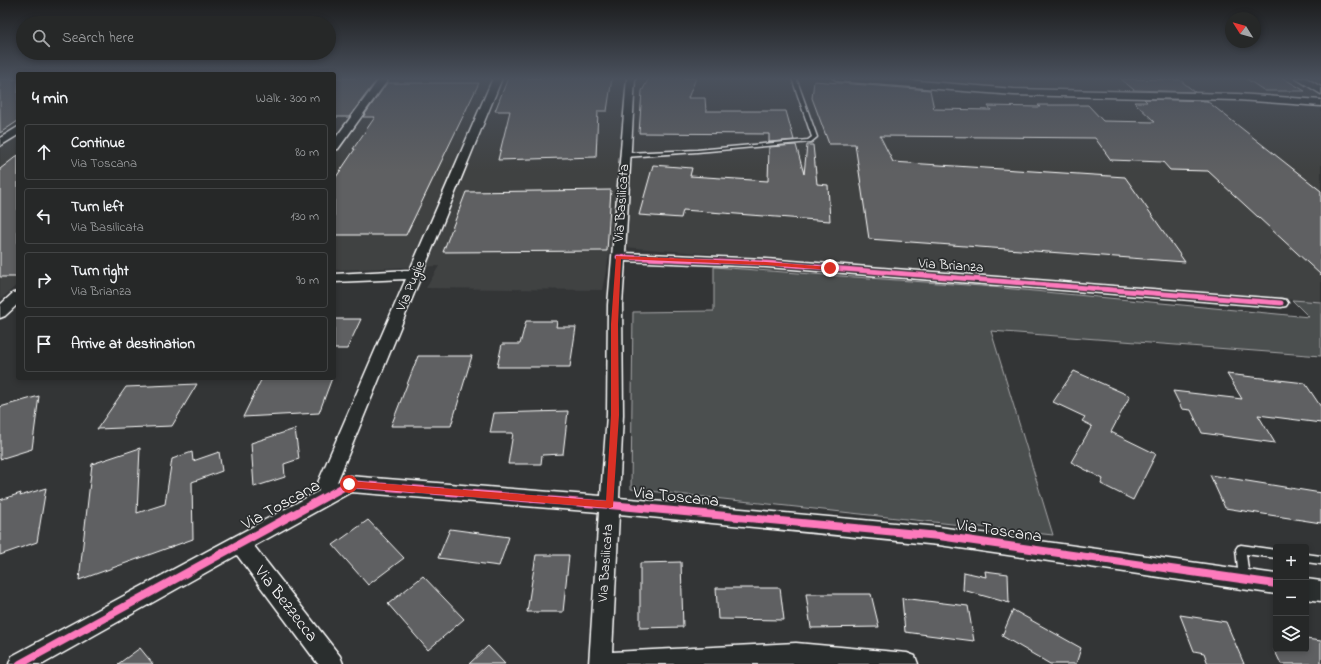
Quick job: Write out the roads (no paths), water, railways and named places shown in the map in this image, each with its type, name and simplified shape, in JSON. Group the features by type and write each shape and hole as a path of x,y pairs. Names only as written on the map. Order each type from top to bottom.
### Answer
{"street":[{"path":"336,145 362,109"},
{"name":"Via Puglie","path":"329,494 326,485 485,109"},
{"name":"Via Basilicata","path":"600,664 615,415 614,324 629,109"},
{"path":"0,143 16,131"},
{"name":"Via Brianza","path":"618,257 766,264 1281,303"},
{"path":"336,278 416,274"},
{"path":"0,295 16,296"},
{"path":"0,312 16,298"},
{"name":"Via Toscana","path":"20,664 349,484 610,505 940,536 1273,584"},
{"name":"Via Bezzecca","path":"240,543 332,664"},
{"path":"1309,589 1321,591"},
{"path":"608,664 796,654 907,664"}],"lane":[{"path":"625,155 697,151 809,141 814,137 805,109"},
{"path":"1245,580 1241,549 1273,554"},
{"path":"1309,558 1321,560"}]}
